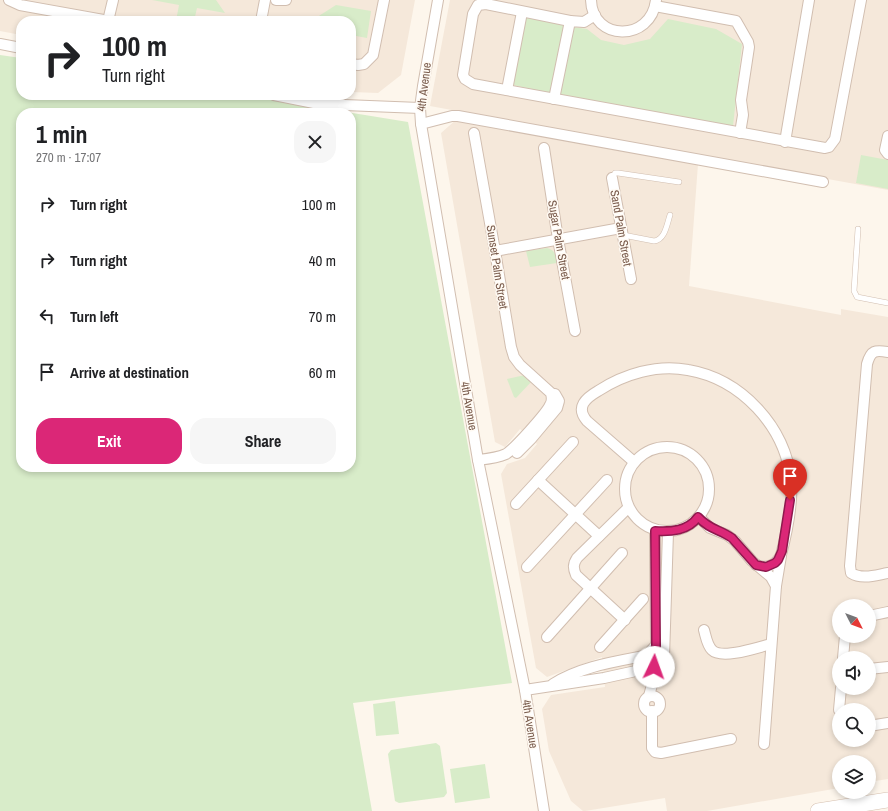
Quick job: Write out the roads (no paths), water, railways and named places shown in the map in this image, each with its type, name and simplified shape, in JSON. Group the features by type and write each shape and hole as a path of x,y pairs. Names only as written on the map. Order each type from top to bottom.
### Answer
{"main road":[{"path":"818,811 888,800"}],"street":[{"path":"9,0 20,5 81,16"},
{"path":"110,16 113,0"},
{"path":"262,16 265,0"},
{"path":"276,0 286,0"},
{"path":"356,65 364,64 373,55 384,0"},
{"name":"4th Avenue","path":"438,0 420,108 421,124 479,463 524,690 544,811"},
{"path":"591,0 595,15 599,20 609,28 622,32 635,30 646,23 653,12 655,3 736,21 748,42 749,47 741,100 743,115 740,133"},
{"path":"786,142 810,0"},
{"path":"595,15 584,22 570,21 482,4 478,5 473,14 463,75 465,79 473,84 825,148 829,147 835,139 861,0"},
{"path":"507,90 522,12"},
{"path":"554,99 570,21"},
{"path":"0,44 16,47"},
{"path":"300,100 320,104 420,108"},
{"path":"421,124 452,116 458,116 823,182"},
{"name":"Sunset Palm Street","path":"474,133 508,334 514,357 520,365 551,393 552,400 550,406 526,434 506,454 479,463"},
{"path":"888,136 885,150 888,154"},
{"name":"Sugar Palm Street","path":"544,148 558,239 575,331"},
{"name":"Sand Palm Street","path":"612,178 631,279"},
{"path":"495,251 558,239 622,232"},
{"path":"888,352 877,350 872,352 867,364 850,566 851,573 856,576 863,577 888,573"},
{"path":"633,461 587,421 582,416 581,411 582,405 598,391 638,372 662,369 687,370 700,373 720,381 736,389 752,403 766,418 776,432 788,467 791,490 790,510 776,586 764,744"},
{"path":"516,504 573,442"},
{"path":"672,447 686,451 697,459 705,470 709,483 709,497 704,510 696,520 684,528 668,532 655,531 642,525 628,508 624,487 627,473 633,461 646,452 659,448 672,447"},
{"path":"538,480 599,536"},
{"path":"527,567 607,480"},
{"path":"625,620 576,575 573,569 577,558 628,508"},
{"path":"698,517 710,528 727,534 732,538 756,565 771,577 776,586"},
{"path":"652,696 656,645 655,531"},
{"path":"652,696 664,657 668,532"},
{"path":"756,565 762,567 771,566 778,560 782,551"},
{"path":"547,637 622,553"},
{"path":"600,647 643,599"},
{"path":"876,615 888,612"},
{"path":"704,630 707,642 716,653 730,654 771,644"},
{"path":"549,686 566,676 595,666 644,656 656,645"},
{"path":"524,690 604,678 654,667 661,662 664,657"},
{"path":"876,668 888,666"},
{"path":"652,696 658,699 660,703 658,708 652,711 652,748 655,752 660,753 731,739"},
{"path":"876,725 888,723"}],"lane":[{"path":"612,178 615,173 618,173 679,182"},
{"path":"622,232 654,241 658,240 662,237 670,215"},
{"path":"858,229 854,291 857,297 888,303"}]}
